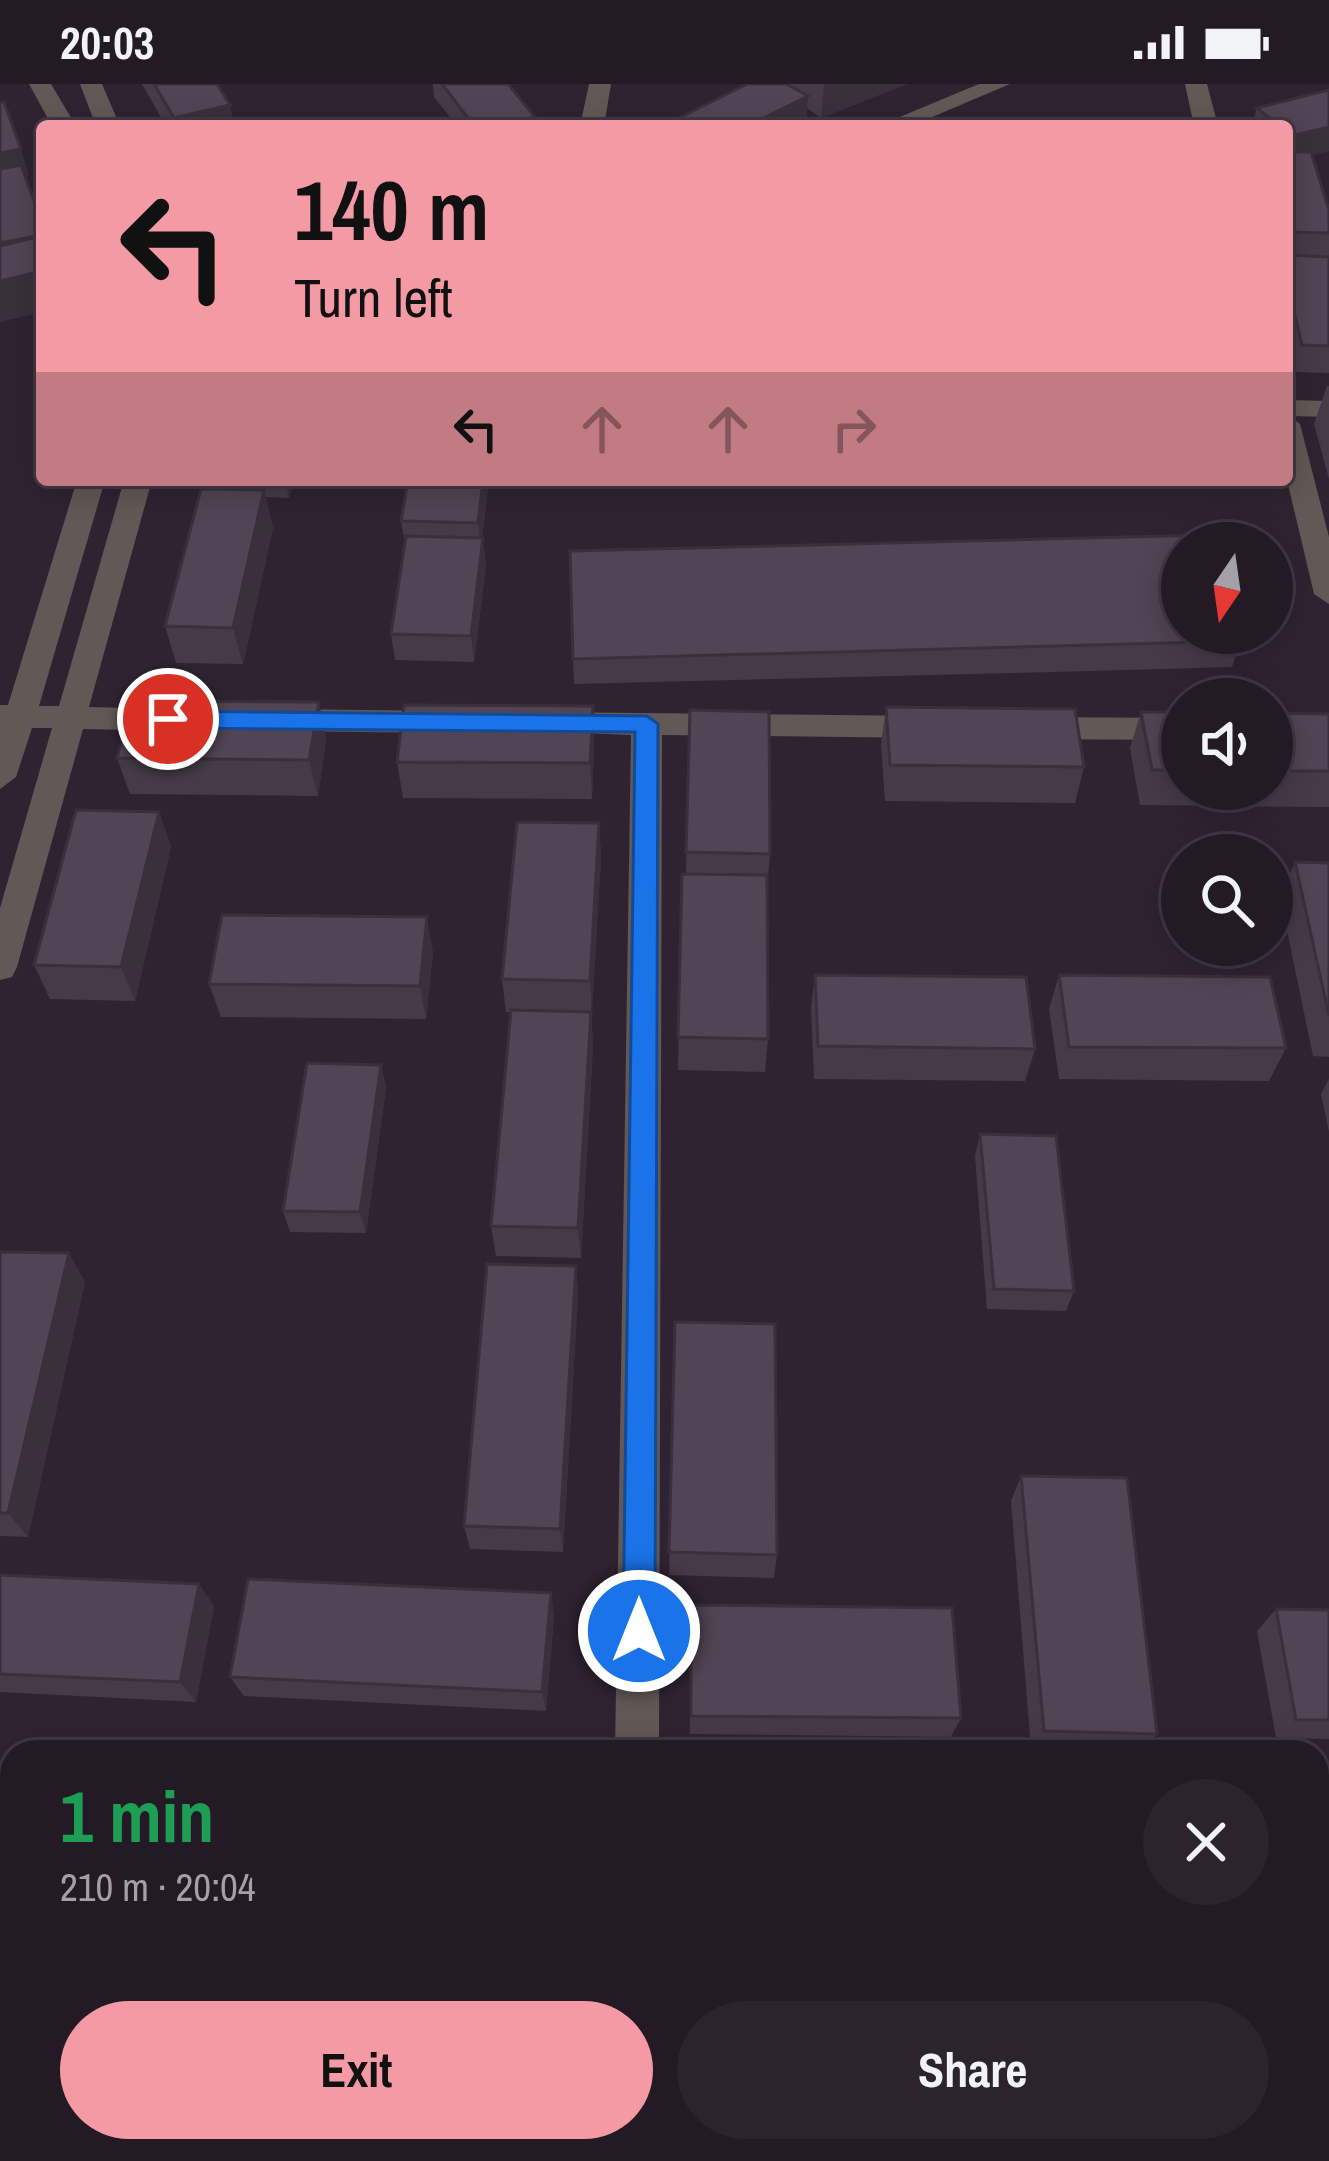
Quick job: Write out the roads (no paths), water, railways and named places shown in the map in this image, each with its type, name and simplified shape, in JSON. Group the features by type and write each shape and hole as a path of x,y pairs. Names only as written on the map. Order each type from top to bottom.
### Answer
{"street":[{"path":"40,84 61,120"},
{"path":"91,84 106,120"},
{"path":"593,120 600,84"},
{"path":"906,120 999,84"},
{"path":"1196,84 1205,120"},
{"path":"1265,120 1329,103"},
{"path":"1293,408 1329,409"},
{"path":"1293,448 1329,595"},
{"path":"0,777 10,716 71,561 90,486"},
{"path":"0,967 135,486"},
{"path":"10,716 1161,730"},
{"path":"638,1740 647,724"}]}
